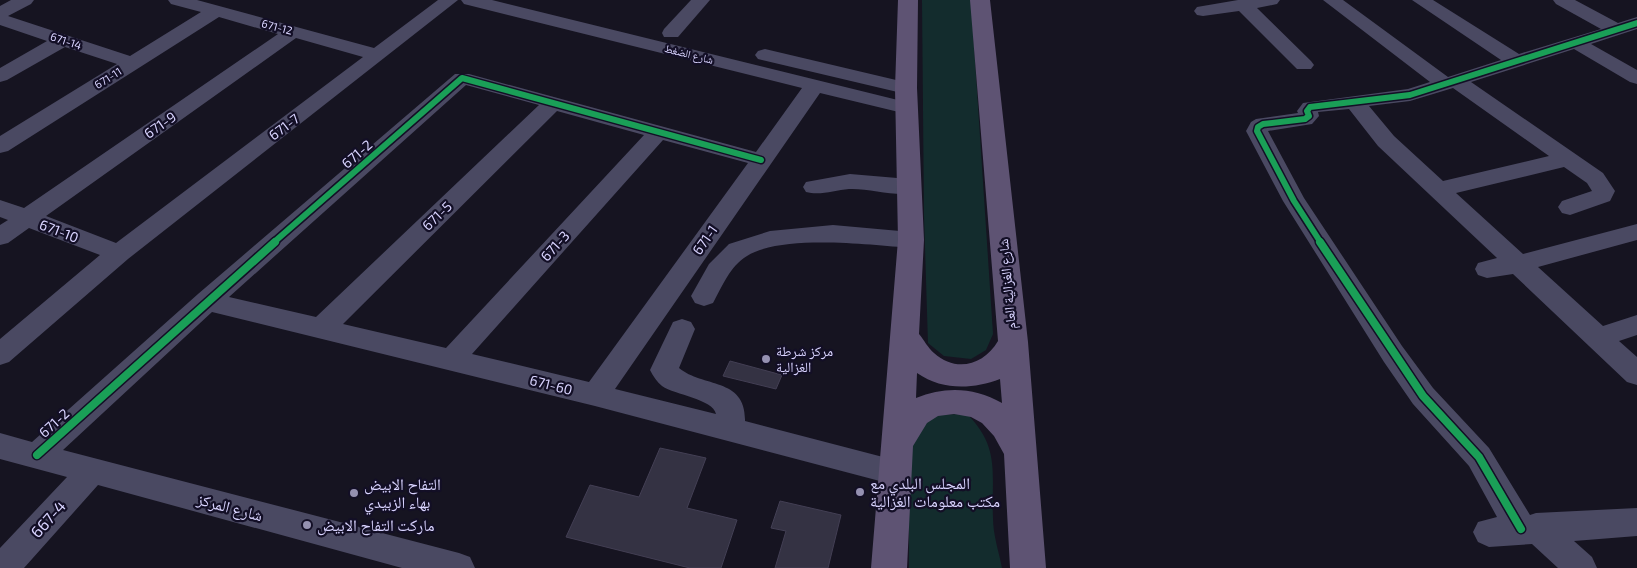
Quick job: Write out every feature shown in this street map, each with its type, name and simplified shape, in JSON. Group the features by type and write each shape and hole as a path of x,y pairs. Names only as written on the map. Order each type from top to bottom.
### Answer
{"main road":[{"path":"889,568 911,240 907,98 908,0"},
{"name":"شارع الغزالية العام","path":"980,0 1013,342 1028,568"},
{"path":"904,338 911,343 925,362 938,370 960,375 975,375 990,371 1000,364 1013,342"},
{"path":"896,459 915,415 925,407 941,402 963,402 979,406 993,414 1004,426 1021,454"}],"street":[{"path":"0,13 25,0"},
{"name":"671-12","path":"177,0 378,55"},
{"name":"671-7","path":"0,354 119,253 449,0"},
{"name":"شارع الضغط","path":"470,0 670,33 907,98"},
{"name":"شارع الضغط","path":"535,0 577,18 815,85 907,98"},
{"path":"670,33 701,0"},
{"path":"1202,11 1271,0"},
{"path":"1332,0 1451,83 1595,178 1604,191 1602,196 1593,201 1570,207"},
{"path":"1421,0 1516,60"},
{"path":"1562,0 1617,30"},
{"path":"1244,5 1304,65"},
{"name":"671-11","path":"0,146 216,11"},
{"name":"671-14","path":"0,19 132,63"},
{"path":"1581,568 1529,528 1479,457 1423,396 1393,354 1294,200 1257,131 1258,127 1264,124 1305,119 1308,116 1307,111 1310,107 1316,105 1355,103 1410,95 1637,23"},
{"name":"671-9","path":"0,236 293,32"},
{"path":"0,76 63,40"},
{"path":"1575,42 1637,78"},
{"name":"671-2","path":"37,455 206,301 462,78 761,160"},
{"name":"671-1","path":"595,395 815,85"},
{"name":"671-5","path":"321,329 553,103"},
{"path":"1355,103 1386,141 1637,374"},
{"name":"671-3","path":"451,360 659,132"},
{"path":"1439,190 1568,159"},
{"path":"814,187 840,181 866,180 909,187"},
{"name":"671-10","path":"0,208 119,253"},
{"path":"1487,269 1518,264 1637,232"},
{"path":"704,296 718,270 738,250 770,239 833,233 911,240"},
{"name":"671-60","path":"206,301 730,429 896,459"},
{"path":"1598,338 1637,325"},
{"path":"682,329 664,370 670,378 722,398 730,412 730,429"},
{"name":"شارع المركز","path":"0,446 459,568"},
{"name":"667-4","path":"3,568 93,470"},
{"path":"1489,532 1637,522"}],"green space":[{"path":"922,0 971,0 993,334 986,350 971,359 944,356 928,343 924,216"},
{"path":"967,414 978,426 990,450 993,475 993,524 1002,568 909,568 909,435 917,415"}],"building":[{"path":"730,361 782,375 776,389 723,376"},
{"path":"660,448 706,458 687,508 737,520 721,568 690,568 566,537 590,485 639,497"},
{"path":"780,501 841,515 828,568 775,568 786,531 771,528"}],"cycle path":[{"path":"1521,529 1479,457 1423,396 1393,354 1294,201 1257,131 1258,127 1263,124 1305,119 1309,116 1307,111 1310,107 1410,95 1637,23"},
{"path":"37,455 207,301 462,78 761,160"}],"place":[{"name":"مركز شرطة الغزالية","path":"766,359"},
{"name":"المجلس البلدي مع مكتب معلومات الغزالية","path":"860,492"},
{"name":"التفاح الابيض بهاء الزبيدي","path":"354,493"},
{"name":"ماركت التفاح الابيض","path":"307,525"}]}
